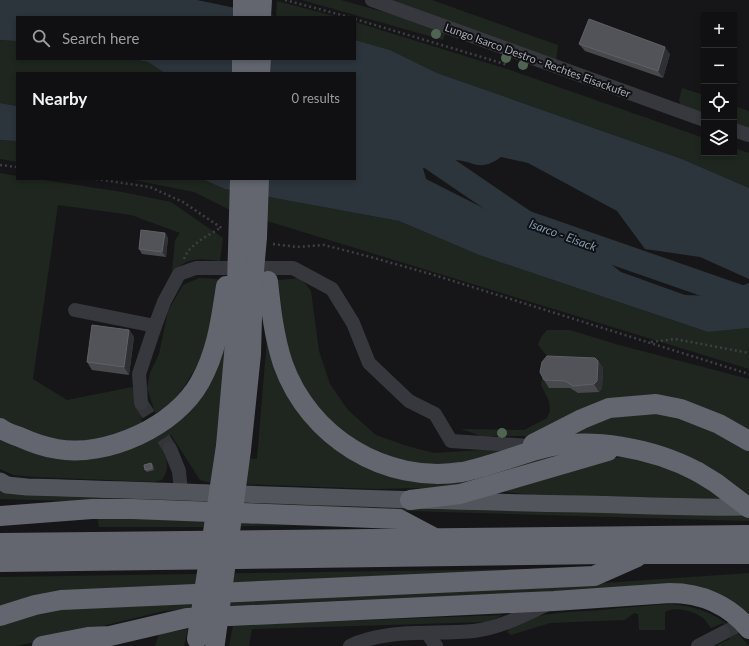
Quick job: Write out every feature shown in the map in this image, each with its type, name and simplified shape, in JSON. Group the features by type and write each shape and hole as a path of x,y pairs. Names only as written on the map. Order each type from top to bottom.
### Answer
{"highway":[{"path":"243,0 243,16"},
{"path":"261,16 262,0"},
{"path":"242,60 242,72"},
{"path":"260,72 261,60"},
{"path":"0,428 31,442 58,450 83,450 105,447 125,441 160,423 188,400 200,382 212,358 219,333 246,283 248,238 240,180"},
{"path":"206,644 234,448 251,354 246,283 248,238 258,180"},
{"path":"246,283 274,330 284,365 292,383 318,422 344,445 359,454 391,467 430,473 462,472 541,448 566,445 598,445 643,451 664,456 698,472 716,483 749,508"},
{"path":"509,458 582,419 609,408 656,404 681,409 694,414 719,424 749,441"},
{"path":"410,500 460,494 620,448"},
{"path":"0,516 92,509 133,509 399,519 435,538"},
{"path":"0,543 749,534"},
{"path":"0,562 749,554"},
{"path":"0,616 35,605 60,600 594,576 644,555"},
{"path":"42,646 88,637 110,636 187,618 554,601 686,593 701,597 731,611 749,628"},
{"path":"89,646 110,636"}],"main road":[{"path":"2,484 27,488 181,492 496,504 749,508"}],"street":[{"name":"Lungo Isarco Destro - Rechtes Eisackufer","path":"372,0 701,119"},
{"path":"737,131 749,135"},
{"path":"141,403 140,374 164,302 179,274 196,268 293,268 332,289 353,324 369,363 409,401 435,414 451,441 530,446"},
{"path":"75,310 155,326"},
{"path":"170,449 179,471 181,492"},
{"path":"350,646 365,639 383,641 428,634 475,631 496,626 554,601"},
{"path":"698,646 723,633"},
{"path":"428,634 436,646"}],"path":[{"path":"285,0 345,16"},
{"path":"356,19 510,66"},
{"path":"0,165 16,167"},
{"path":"103,180 150,187 183,202 220,228 248,238 298,247 324,245 434,275 749,374"},
{"path":"179,274 186,253 196,243 220,228"},
{"path":"648,342 675,339 749,353"}],"shaded area":[{"path":"0,0 197,0 274,16 16,16 16,41 0,40"},
{"path":"302,0 341,0 391,14 445,34 443,40"},
{"path":"393,0 432,0 558,45 556,62"},
{"path":"277,1 334,16 276,16"},
{"path":"356,22 510,70 701,137 701,156 737,156 737,149 749,153 749,188 682,159 437,73 390,50 356,40"},
{"path":"0,40 16,41 16,60 138,60 148,62 163,72 16,72 16,106 0,103"},
{"path":"356,40 390,50 437,73 682,159 749,188 749,279 700,257 645,249 617,211 528,163 501,157 493,162 481,165 459,160 448,160 423,168 426,179 519,226 594,251 621,272 685,295 717,296 749,283 749,328 708,332 479,255 399,221 225,189 204,180 356,180 356,72 163,72 148,62 138,60 356,60"},
{"path":"682,88 701,94 701,112 681,105 679,100"},
{"path":"0,103 16,106 16,141 0,140"},
{"path":"737,107 749,111 749,128 737,124"},
{"path":"0,140 16,141 16,162 0,159"},
{"path":"0,173 16,176 16,180 44,180 122,192 171,202 223,238 220,261 205,259 194,260 185,263 172,271 175,240 180,233 131,215 58,205 33,379 67,400 132,387 143,424 106,440 60,441 14,427 0,418"},
{"path":"134,180 204,180 225,189 399,221 479,255 708,332 749,328 749,369 228,209 194,192"},
{"path":"199,278 218,279 210,335 203,356 184,387 167,408 155,413 147,388 150,373 159,354 168,311 183,285"},
{"path":"301,278 311,291 319,351 330,384 348,410 376,435 407,446 434,453 514,449 439,468 383,458 327,423 293,372 286,344 278,280"},
{"path":"547,330 570,330 619,345 749,379 749,432 676,400 536,436 481,436 461,429 524,430 547,418 550,411 549,401 541,385 543,374 550,360 538,345 541,337"},
{"path":"267,338 290,390 385,472 511,465 563,454 465,487 376,489 211,483 200,480 171,435 159,442 166,461 167,470 162,480 154,482 35,477 13,475 0,469 0,432 34,448 137,442 222,351 227,348 216,454 257,459"},
{"path":"656,409 749,446 749,498 726,500 534,495 505,492 564,469 610,458 625,457 564,437 611,415"},
{"path":"0,490 749,512 749,521 0,499"},
{"path":"97,517 314,525 99,527"},
{"path":"520,569 522,573 0,610 0,577"},
{"path":"749,573 749,613 720,596 360,600 243,605 164,611 36,642 15,646 0,646 0,622 36,610 575,585"},
{"path":"670,604 694,608 714,616 732,628 749,646 715,646 730,639 723,623 711,628 699,615 679,609 665,612 665,630 639,630 638,614 634,613 625,620 550,623 511,635 507,632 514,625 537,616 565,612"},
{"path":"503,615 488,622 252,629 249,646 229,646 233,625"},
{"path":"188,629 184,646 155,646 159,634"}],"building":[{"path":"589,19 665,47 658,71 579,44"},
{"path":"141,230 165,233 162,252 139,249"},
{"path":"92,325 129,330 124,367 87,362"},
{"path":"547,356 595,358 598,361 597,381 594,384 573,386 565,381 544,380 540,372 542,362"},
{"path":"151,463 152,468 145,470 144,465"}],"waterway":[{"name":"Isarco - Eisack","path":"412,145 525,222 749,300"}],"tunnel":[{"path":"141,403 170,449"},
{"path":"723,633 749,620"}]}
